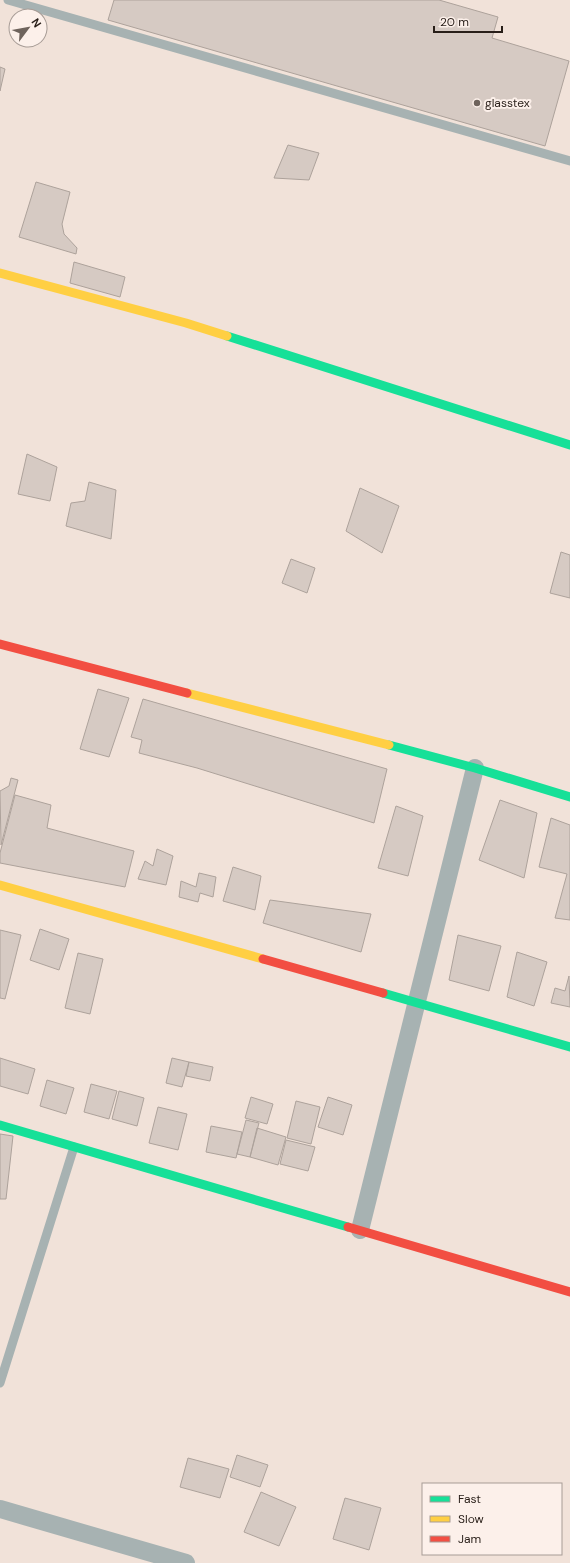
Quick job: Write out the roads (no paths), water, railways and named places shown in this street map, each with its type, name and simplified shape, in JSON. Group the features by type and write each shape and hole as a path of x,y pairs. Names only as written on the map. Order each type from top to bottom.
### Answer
{"street":[{"path":"0,273 186,323 570,445"},
{"path":"0,644 475,768 570,797"},
{"path":"360,1230 475,768"},
{"path":"0,886 416,1002 570,1047"},
{"path":"0,1125 570,1292"},
{"path":"0,1509 186,1563"}],"lane":[{"path":"8,0 570,161"},
{"path":"0,1383 74,1147"}],"place":[{"name":"glasstex","path":"477,103"}]}
